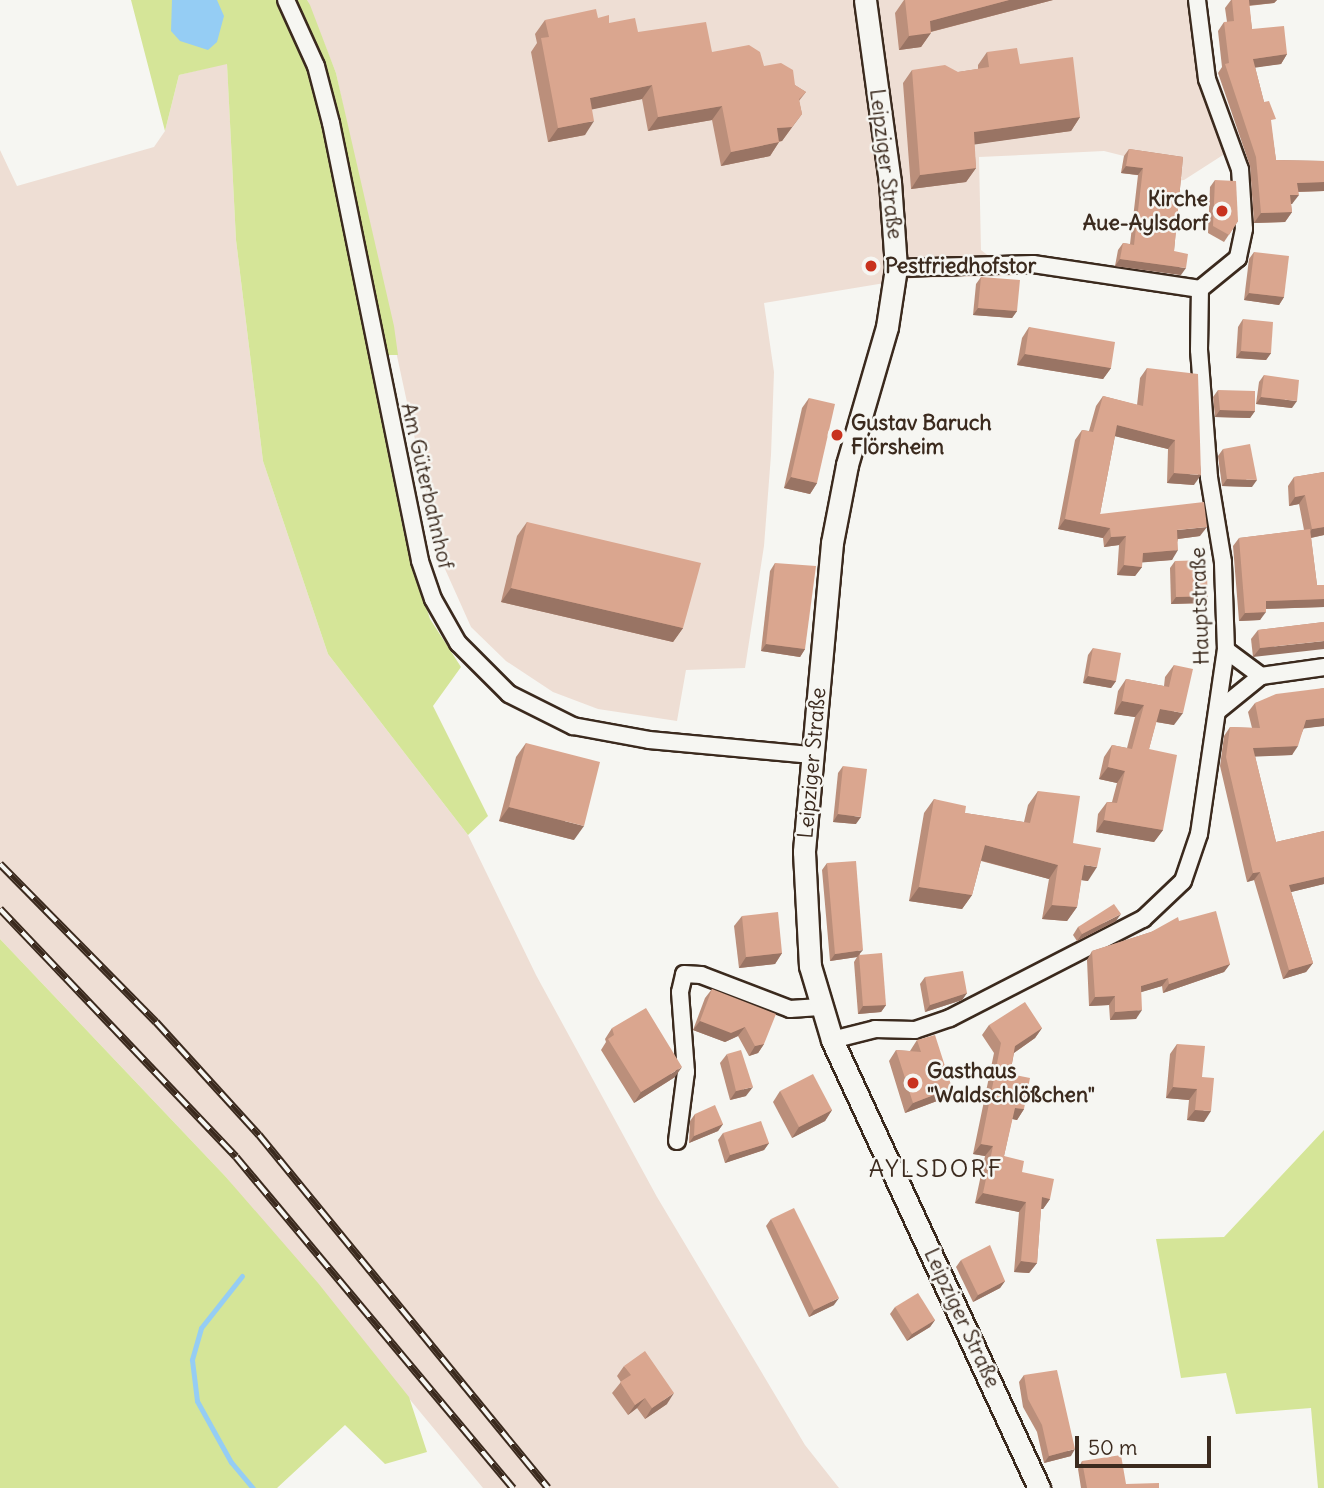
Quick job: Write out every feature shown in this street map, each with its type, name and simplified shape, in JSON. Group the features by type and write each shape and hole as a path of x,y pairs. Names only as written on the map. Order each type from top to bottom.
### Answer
{"street":[{"name":"Am Güterbahnhof","path":"286,0 312,58 331,123 420,561 433,599 458,643 509,694 573,726 625,737 813,755"},
{"name":"Leipziger Straße","path":"865,0 890,182 896,268 887,327 836,518 804,878 810,966 832,1040 1039,1488"},
{"path":"896,268 1033,264 1200,289 1238,258 1244,229 1240,169 1208,79 1197,0"},
{"name":"Hauptstraße","path":"832,1040 863,1030 915,1030 950,1018 1143,919 1163,904 1183,881 1194,854 1219,710 1226,650 1223,562 1209,477 1200,360 1200,289"},
{"path":"1226,650 1261,676"},
{"path":"1219,710 1261,676 1324,667"},
{"path":"677,1142 686,1072 680,992 684,974 701,975 790,1009 820,1007"}],"shaded area":[{"path":"307,0 1205,0 1219,92 1237,146 1184,180 1175,181 1121,173 1124,156 1104,151 979,157 981,250 1014,276 915,278 764,303 774,372 771,455 764,546 745,668 686,670 677,721 598,709 553,692 506,661 471,627 441,560 336,73"},
{"path":"227,63 236,240 263,461 328,654 468,835 536,975 657,1197 805,1445 839,1488 483,1488 225,1176 0,939 0,150 17,186 154,147 165,131 179,75"}],"green space":[{"path":"131,0 307,0 310,5 336,73 394,326 398,355 368,355 405,538 430,619 461,667 433,706 488,816 468,835 328,654 263,461 236,240 227,64 179,75 165,131"},
{"path":"0,939 225,1176 318,1283 409,1397 427,1452 385,1464 345,1425 277,1488 0,1488"},
{"path":"1324,1130 1324,1488 1318,1488 1311,1408 1236,1414 1226,1373 1181,1378 1156,1239 1224,1237"}],"water":[{"path":"172,0 217,0 224,16 217,42 208,50 180,41 171,31"}],"building":[{"path":"905,0 1009,0 930,21 931,33 909,36"},
{"path":"1232,0 1249,0 1252,29 1284,26 1287,54 1253,59 1264,102 1269,101 1276,119 1271,120 1276,160 1324,161 1324,182 1297,183 1299,195 1290,195 1292,212 1261,213 1256,157 1225,64 1229,63 1224,22 1234,21"},
{"path":"596,9 598,18 609,15 609,23 635,18 638,32 706,22 712,52 749,45 760,52 764,66 781,63 793,70 795,85 806,92 799,99 802,114 792,127 777,128 779,142 731,152 722,106 658,117 652,85 590,98 594,121 558,128 541,38 549,37 545,20"},
{"path":"1017,48 1020,64 1073,57 1080,117 974,132 976,168 920,175 912,70 945,65 958,72 989,67 987,52"},
{"path":"1129,149 1183,157 1174,251 1188,254 1186,268 1120,259 1123,243 1134,245 1143,168 1126,166"},
{"name":"Kirche Aue-Aylsdorf","path":"1215,180 1236,181 1238,221 1229,235 1213,226"},
{"path":"1254,252 1289,256 1284,297 1249,293"},
{"path":"981,277 1020,280 1017,311 978,308"},
{"path":"1243,319 1273,322 1271,353 1241,351"},
{"path":"1029,327 1115,342 1111,368 1025,354"},
{"path":"1147,368 1198,374 1201,475 1174,473 1175,440 1117,425 1100,514 1204,502 1207,527 1177,530 1178,550 1143,553 1142,567 1124,565 1126,536 1111,537 1110,528 1065,519 1082,430 1093,432 1103,396 1143,406"},
{"path":"1264,375 1299,380 1297,401 1261,397"},
{"path":"1218,390 1255,391 1255,411 1220,410"},
{"path":"809,398 835,404 817,483 791,477"},
{"path":"1250,444 1257,480 1227,479 1223,449"},
{"path":"1324,472 1324,527 1312,529 1305,495 1295,497 1294,477"},
{"path":"527,522 701,563 683,628 511,588"},
{"path":"1310,529 1317,585 1324,585 1324,599 1266,601 1266,612 1245,613 1239,538"},
{"path":"1206,560 1208,596 1176,597 1175,561"},
{"path":"775,563 816,566 805,649 766,644"},
{"path":"1324,622 1324,641 1260,648 1258,630"},
{"path":"1093,648 1121,653 1116,681 1088,676"},
{"path":"1174,665 1193,669 1183,713 1160,709 1149,749 1177,755 1163,830 1104,820 1107,802 1117,803 1125,771 1108,767 1112,745 1132,749 1144,705 1122,701 1126,679 1169,687"},
{"path":"1324,688 1324,718 1306,720 1298,746 1253,748 1276,842 1324,831 1324,877 1289,885 1313,963 1289,970 1260,872 1253,873 1226,757 1230,727 1260,728 1255,703 1276,694"},
{"path":"526,743 600,762 584,826 509,807"},
{"path":"843,766 867,769 861,817 838,814"},
{"path":"1038,791 1080,796 1073,843 1101,848 1097,867 1084,865 1077,907 1052,905 1058,865 985,845 972,895 919,887 934,799 966,806 965,813 1030,823"},
{"path":"856,861 863,950 835,954 827,863"},
{"path":"1114,904 1121,914 1082,934 1078,927"},
{"path":"1216,911 1230,964 1169,984 1168,978 1141,986 1142,1010 1115,1012 1115,996 1095,997 1092,951 1151,932 1178,917 1179,921"},
{"path":"778,912 782,953 746,957 742,916"},
{"path":"882,953 886,1005 863,1006 859,955"},
{"path":"963,971 967,993 930,1005 925,977"},
{"path":"712,989 776,1014 764,1044 755,1046 745,1027 731,1033 700,1021"},
{"path":"1025,1002 1042,1028 1015,1046 1010,1074 1030,1078 1024,1109 1015,1108 1004,1156 1024,1161 1022,1172 1054,1179 1050,1199 1042,1197 1037,1263 1021,1261 1026,1202 983,1193 993,1146 981,1144 1001,1043 989,1025"},
{"path":"646,1008 682,1067 641,1092 608,1039 614,1035 612,1028"},
{"path":"935,1035 952,1088 913,1103 896,1050 921,1052 917,1040"},
{"path":"1177,1044 1205,1046 1202,1077 1214,1078 1211,1111 1195,1110 1197,1089 1173,1087"},
{"path":"741,1050 753,1087 736,1091 727,1054"},
{"path":"813,1074 832,1110 799,1127 780,1091"},
{"path":"715,1105 723,1124 694,1136 695,1114"},
{"path":"761,1121 769,1143 730,1155 723,1133"},
{"path":"794,1208 839,1298 814,1310 771,1219"},
{"path":"990,1245 1005,1281 978,1295 961,1260"},
{"path":"918,1293 935,1320 912,1334 895,1307"},
{"path":"645,1351 674,1393 652,1408 645,1398 635,1405 620,1382 631,1375 624,1366"},
{"path":"1057,1370 1075,1449 1049,1456 1042,1425 1028,1399 1024,1375"},
{"path":"1121,1455 1126,1484 1159,1483 1159,1488 1087,1488 1082,1461"}],"waterway":[{"path":"242,1276 201,1328 192,1360 197,1401 231,1462 253,1488"}],"railway":[{"path":"0,864 156,1022 259,1135 548,1488"},
{"path":"0,909 236,1157 513,1488"}],"place":[{"name":"Kirche Aue-Aylsdorf","path":"1222,211"},
{"name":"Pestfriedhofstor","path":"871,266"},
{"name":"Gustav Baruch Flörsheim","path":"837,435"},
{"name":"Gasthaus \"Waldschlößchen\"","path":"913,1083"}],"district":[{"name":"AYLSDORF","path":"936,1169"}]}
